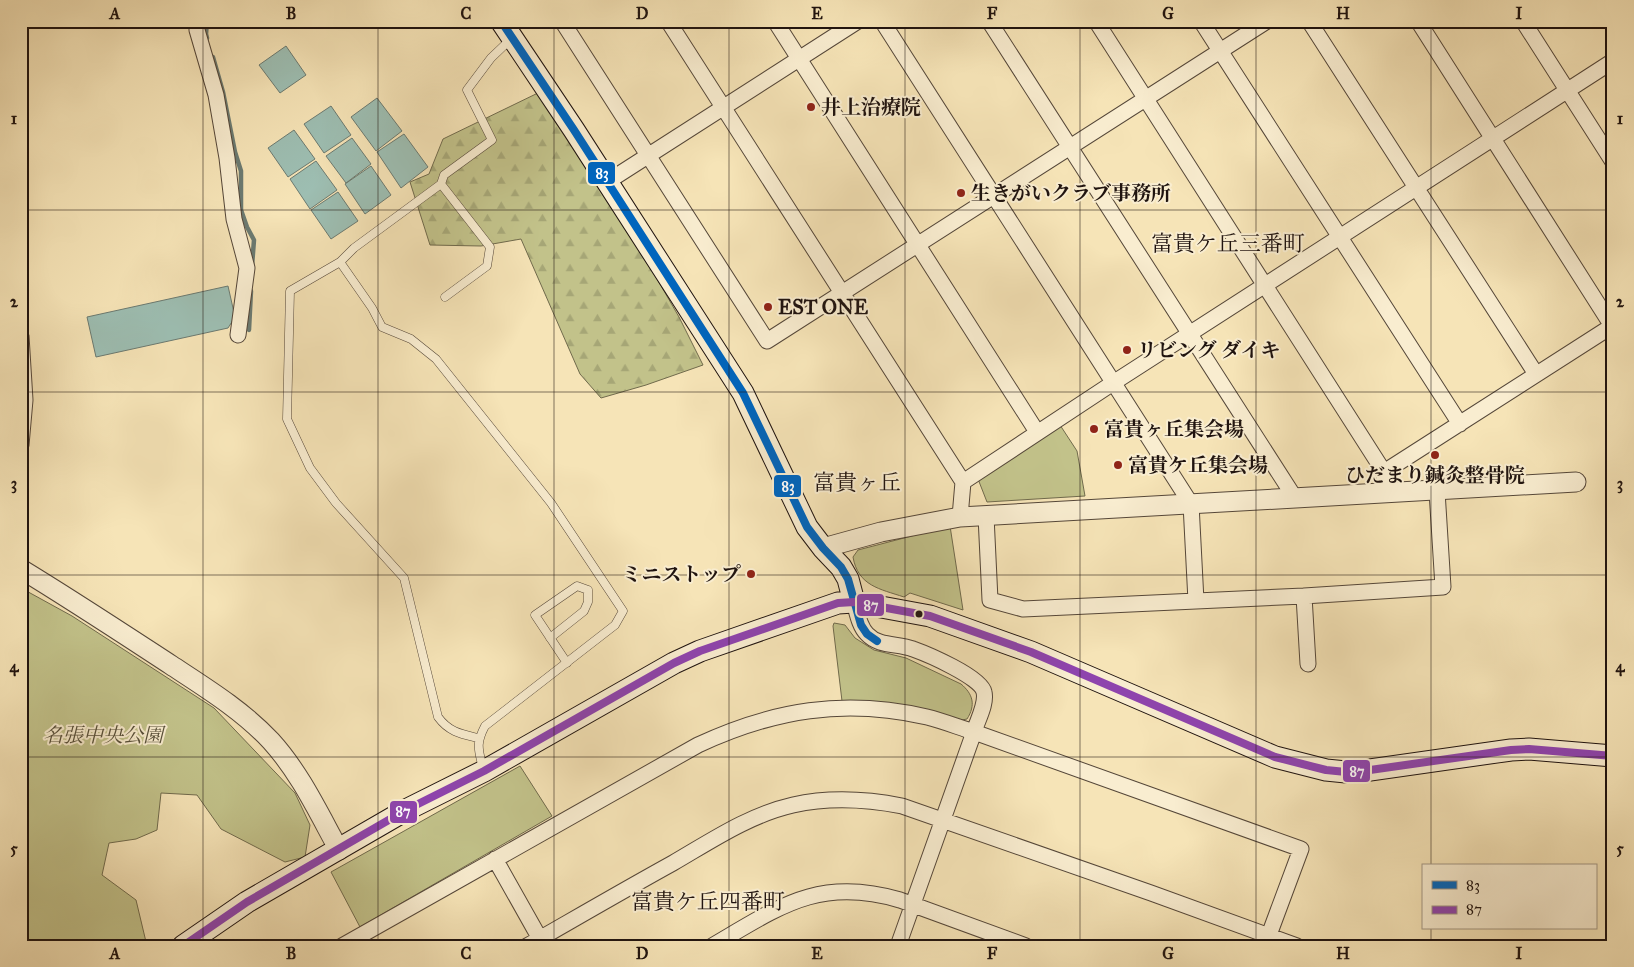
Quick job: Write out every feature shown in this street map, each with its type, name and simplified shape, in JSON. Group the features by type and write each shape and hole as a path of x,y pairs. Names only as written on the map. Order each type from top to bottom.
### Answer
{"main road":[{"path":"507,30 743,394 807,527 848,578 854,602"},
{"path":"183,946 246,902 406,810 484,771 674,663 700,651 838,603 854,602 939,619 1031,652 1275,757 1326,770 1346,772 1370,770 1520,749 1613,756"}],"street":[{"path":"198,21 197,30 216,95 227,158 234,218 247,268 238,335"},
{"path":"562,21 767,341 1267,21"},
{"path":"668,21 963,482 960,517"},
{"path":"775,21 1037,432"},
{"path":"607,182 858,21"},
{"path":"882,21 1191,504 1196,601"},
{"path":"989,21 1295,498"},
{"path":"1096,21 1384,472 1384,493"},
{"path":"1201,21 1460,424"},
{"path":"1309,21 1536,374"},
{"path":"1384,472 1612,326 1418,21"},
{"path":"1522,21 1613,162"},
{"path":"963,482 1037,432 1492,138 1613,62"},
{"path":"21,336 25,400 21,444"},
{"path":"823,548 881,532 960,517 1576,482"},
{"path":"986,516 990,600 1023,609 1304,596 1443,587 1437,490"},
{"path":"21,570 220,697 270,740 299,777 339,850"},
{"path":"1304,596 1308,664"},
{"path":"854,602 861,625 867,634 877,642 912,648 963,673 979,684 984,690 984,700 974,732 898,946"},
{"path":"342,946 698,745 739,727 773,716 831,708 866,708 929,718 974,732 1301,849 1270,935"},
{"path":"495,859 537,943 720,836 757,817 792,805 827,800 866,800 902,806 943,819 1297,946"},
{"path":"712,946 799,899 822,894 857,891 880,894 1026,946"}],"lane":[{"path":"478,738 455,733 445,726 438,716 404,578 336,502 310,468 287,419 290,290 340,262 354,248 442,184 444,175 492,140 467,90 491,58 507,30"},
{"path":"442,184 490,247 487,266 445,297"},
{"path":"340,262 372,308 382,326 411,339 436,359 550,503 622,611 615,625 485,726 478,738 478,748 484,771"},
{"path":"588,590 602,581"},
{"path":"567,663 535,615 577,586 588,590"},
{"path":"550,638 584,611 588,602 588,590"}],"green space":[{"path":"540,92 622,218 679,317 703,365 601,398 580,374 521,239 481,246 430,245 410,182 429,174 443,139"},
{"path":"1060,425 1077,451 1085,496 987,502 978,479"},
{"path":"950,526 963,610 910,593 904,597 871,585 856,567 853,557 858,550"},
{"name":"名張中央公園","path":"21,588 72,616 214,708 295,793 310,825 305,857 285,862 221,829 197,795 161,793 157,830 136,839 109,843 102,875 136,900 147,946 21,946"},
{"path":"834,623 845,625 855,638 874,650 906,658 961,684 972,700 972,709 967,719 962,720 907,706 876,702 842,701"},
{"path":"520,766 552,816 360,927 331,872"}],"water":[{"path":"286,46 306,75 280,93 259,65"},
{"path":"377,98 402,131 376,151 351,117"},
{"path":"331,106 351,135 324,153 304,124"},
{"path":"294,130 315,159 288,177 268,148"},
{"path":"404,134 428,167 401,188 377,152"},
{"path":"352,138 371,164 346,183 326,156"},
{"path":"316,161 337,190 310,209 290,179"},
{"path":"371,166 391,195 365,214 345,184"},
{"path":"338,192 358,221 331,239 311,210"},
{"path":"228,286 235,317 228,328 96,357 87,317"}],"waterway":[{"path":"207,21 207,38"},
{"path":"213,57 241,171 241,210 254,240 252,266"},
{"path":"249,330 251,291"}],"transit line":[{"name":"83","path":"501,21 574,130 743,393 807,527 841,567 848,579 861,625 867,634 877,641"},
{"name":"87","path":"183,946 247,902 406,810 484,771 674,663 700,651 838,603 854,602 930,616 1031,652 1275,757 1326,770 1346,772 1370,770 1529,749 1613,756"}],"place":[{"name":"井上治療院","path":"811,107"},
{"name":"生きがいクラブ事務所","path":"961,193"},
{"name":"EST ONE","path":"768,307"},
{"name":"リビング ダイキ","path":"1127,350"},
{"name":"富貴ヶ丘集会場","path":"1094,429"},
{"name":"ひだまり鍼灸整骨院","path":"1435,455"},
{"name":"富貴ケ丘集会場","path":"1118,465"},
{"name":"ミニストップ","path":"751,574"}],"district":[{"name":"富貴ケ丘三番町","path":"1228,243"},
{"name":"富貴ヶ丘","path":"857,482"},
{"name":"富貴ケ丘四番町","path":"708,901"}]}
